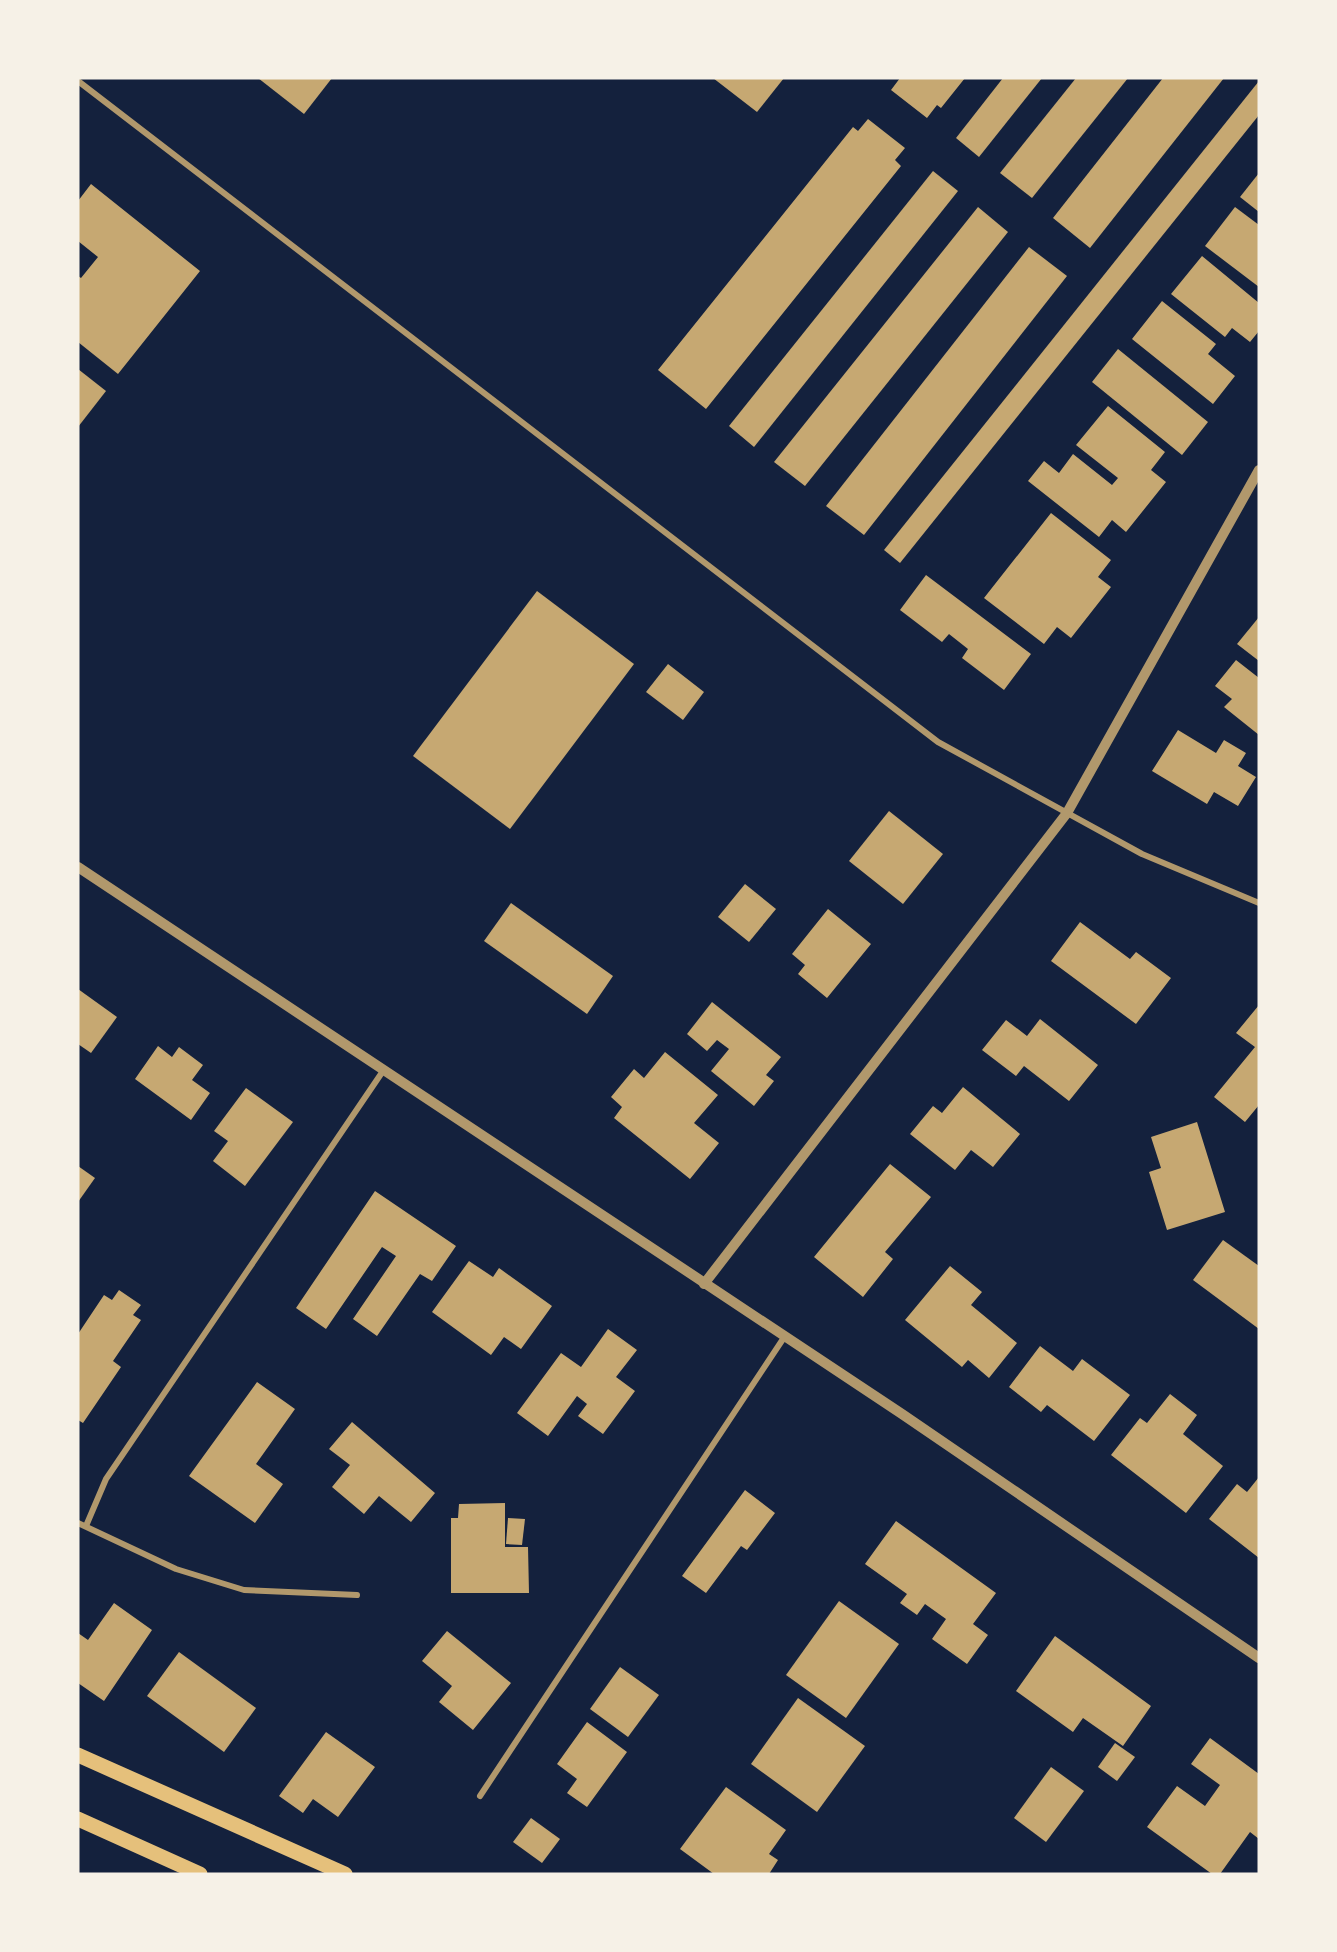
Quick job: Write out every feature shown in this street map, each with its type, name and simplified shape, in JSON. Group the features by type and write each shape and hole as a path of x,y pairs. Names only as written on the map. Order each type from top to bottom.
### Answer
{"main road":[{"path":"78,1755 345,1874"},
{"path":"78,1820 200,1874"}],"street":[{"path":"78,81 938,742 1142,854 1259,903"},
{"path":"704,1284 1067,813 1259,470"},
{"path":"78,867 785,1336 1259,1658"},
{"path":"86,1526 106,1479 383,1071"},
{"path":"480,1796 785,1336"},
{"path":"78,1523 176,1569 244,1590 357,1595"}],"building":[{"path":"258,78 332,78 304,114"},
{"path":"713,78 784,78 757,112"},
{"path":"900,78 965,78 941,108 937,105 927,118 891,90"},
{"path":"1003,78 1042,78 979,157 956,138"},
{"path":"1076,78 1128,78 1032,198 1000,173"},
{"path":"1163,78 1224,78 1090,248 1053,218"},
{"path":"1259,81 1259,115 900,563 884,550"},
{"path":"868,119 905,148 895,160 901,166 706,409 658,370 853,127 858,131"},
{"path":"933,171 958,191 754,447 729,426"},
{"path":"1259,173 1259,212 1240,197"},
{"path":"91,184 200,271 118,374 78,342 78,276 81,278 98,257 78,241 78,201"},
{"path":"978,207 1008,232 805,486 774,462"},
{"path":"1235,207 1259,225 1259,287 1205,246"},
{"path":"1029,247 1067,276 864,535 826,506"},
{"path":"1202,256 1259,303 1259,331 1250,342 1232,328 1225,337 1171,294"},
{"path":"1162,301 1216,344 1208,354 1235,376 1213,404 1132,339"},
{"path":"1118,349 1208,422 1182,455 1092,382"},
{"path":"78,369 106,391 78,427"},
{"path":"1108,406 1165,452 1151,470 1166,482 1126,532 1112,520 1099,537 1028,481 1044,461 1059,473 1073,454 1112,485 1118,478 1076,445"},
{"path":"1051,513 1111,560 1098,577 1111,587 1071,638 1057,627 1044,644 984,598"},
{"path":"926,575 1031,654 1004,690 962,658 968,649 949,634 942,642 900,610"},
{"path":"537,591 634,664 510,829 413,756"},
{"path":"1259,617 1259,661 1237,644"},
{"path":"1236,660 1259,678 1259,735 1224,707 1232,699 1215,686"},
{"path":"668,664 704,692 683,720 646,692"},
{"path":"1178,730 1216,753 1224,740 1246,753 1238,766 1256,777 1238,806 1214,792 1207,804 1152,771"},
{"path":"889,811 943,854 903,904 849,861"},
{"path":"745,884 776,909 749,942 718,917"},
{"path":"511,903 613,976 587,1014 484,941"},
{"path":"828,909 871,944 827,998 798,974 805,965 792,954"},
{"path":"1080,922 1130,959 1136,952 1171,978 1136,1024 1051,961"},
{"path":"78,989 117,1017 91,1053 78,1044"},
{"path":"712,1002 781,1057 766,1075 774,1081 754,1106 711,1071 729,1049 717,1040 707,1051 687,1034"},
{"path":"1259,1005 1259,1105 1245,1122 1214,1097 1255,1047 1236,1033"},
{"path":"1040,1019 1098,1065 1069,1101 1024,1066 1016,1076 982,1050 1006,1020 1027,1036"},
{"path":"158,1046 172,1057 179,1047 203,1065 192,1080 210,1093 191,1120 135,1079"},
{"path":"665,1052 718,1095 694,1123 719,1143 690,1179 614,1118 622,1107 611,1097 634,1069 644,1078"},
{"path":"963,1087 1020,1134 993,1167 971,1150 955,1170 910,1134 933,1106 942,1113"},
{"path":"246,1088 293,1122 245,1186 213,1161 228,1141 214,1131"},
{"path":"1197,1122 1225,1212 1167,1230 1149,1172 1161,1168 1151,1137"},
{"path":"890,1164 931,1197 885,1252 893,1259 863,1297 814,1257"},
{"path":"78,1166 95,1178 78,1202"},
{"path":"375,1191 456,1246 432,1281 420,1274 377,1336 353,1319 396,1256 382,1247 326,1329 296,1308"},
{"path":"1223,1240 1259,1266 1259,1329 1193,1280"},
{"path":"469,1261 493,1277 499,1268 552,1306 521,1349 504,1337 491,1355 432,1312"},
{"path":"950,1266 982,1292 971,1305 1017,1343 989,1378 968,1360 962,1367 905,1320"},
{"path":"119,1290 141,1305 133,1315 141,1320 113,1361 121,1367 83,1423 78,1420 78,1334 104,1295 112,1300"},
{"path":"608,1329 637,1350 616,1377 635,1391 603,1434 578,1416 587,1404 577,1396 548,1436 517,1413 561,1353 581,1367"},
{"path":"1040,1346 1073,1371 1082,1359 1130,1395 1094,1441 1047,1405 1041,1412 1009,1387"},
{"path":"257,1382 295,1409 256,1464 283,1484 255,1523 189,1476"},
{"path":"1170,1394 1197,1415 1183,1434 1223,1466 1186,1513 1111,1455 1140,1418 1147,1423"},
{"path":"352,1422 435,1493 411,1522 379,1496 364,1514 332,1487 350,1465 329,1449"},
{"path":"1259,1477 1259,1558 1209,1519 1237,1484 1247,1492"},
{"path":"745,1490 775,1513 747,1550 741,1546 706,1593 682,1576"},
{"path":"505,1503 505,1547 528,1547 529,1593 451,1593 451,1518 458,1518 459,1504"},
{"path":"508,1518 525,1519 522,1545 506,1544"},
{"path":"896,1521 996,1593 973,1624 988,1635 967,1664 932,1639 946,1619 925,1604 917,1615 900,1603 907,1594 865,1564"},
{"path":"839,1601 899,1644 846,1718 786,1675"},
{"path":"114,1603 152,1630 104,1701 78,1683 78,1633 88,1640"},
{"path":"447,1631 511,1683 473,1730 439,1702 452,1686 422,1661"},
{"path":"1055,1636 1151,1706 1123,1746 1083,1718 1073,1732 1016,1691"},
{"path":"179,1652 256,1708 224,1752 147,1696"},
{"path":"620,1667 659,1695 628,1737 590,1709"},
{"path":"798,1698 865,1746 817,1812 751,1764"},
{"path":"587,1722 627,1752 587,1807 567,1793 577,1779 557,1764"},
{"path":"326,1732 375,1767 338,1817 313,1799 303,1813 279,1796"},
{"path":"1210,1738 1259,1774 1259,1839 1250,1832 1220,1874 1212,1874 1147,1827 1177,1786 1205,1806 1220,1785 1191,1764"},
{"path":"1115,1743 1135,1757 1117,1781 1098,1767"},
{"path":"1051,1767 1084,1791 1046,1842 1014,1818"},
{"path":"726,1787 786,1830 769,1854 778,1860 769,1874 714,1874 680,1849"},
{"path":"531,1818 560,1839 542,1863 513,1842"}]}
